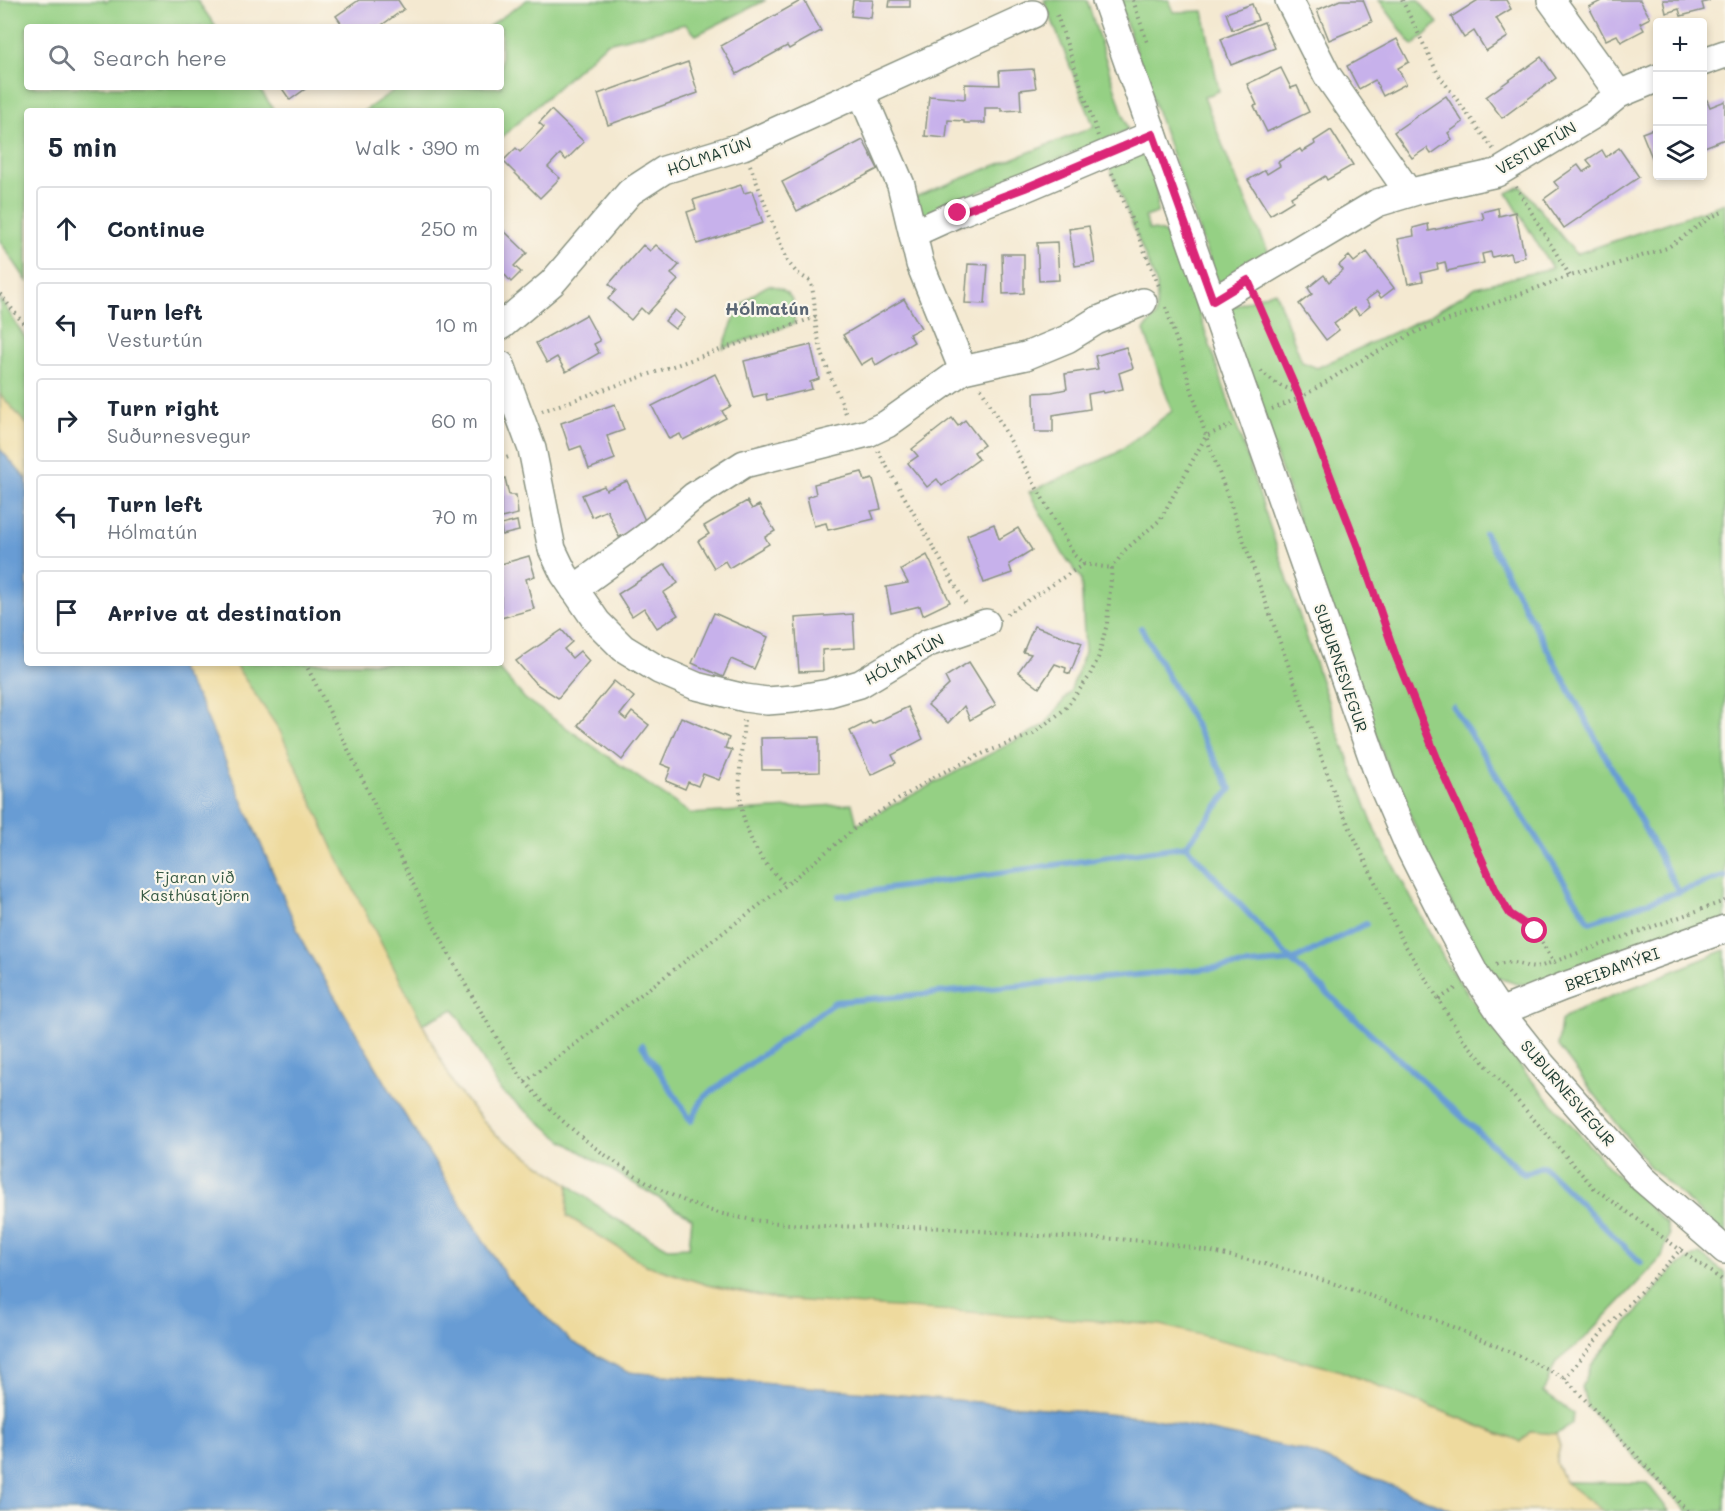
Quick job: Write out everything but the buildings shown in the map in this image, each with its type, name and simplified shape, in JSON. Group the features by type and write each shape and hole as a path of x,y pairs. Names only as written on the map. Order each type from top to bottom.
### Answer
{"street":[{"name":"SUÐURNESVEGUR","path":"1106,0 1381,782 1411,851 1476,976 1500,1012 1542,1065 1643,1179 1725,1250"},
{"path":"1289,0 1327,75 1409,193"},
{"path":"1551,0 1619,94"},
{"name":"HÓLMATÚN","path":"504,323 552,283 630,192 664,170 743,146 1033,14"},
{"path":"1707,60 1725,54"},
{"name":"VESTURTÚN","path":"1213,301 1377,203 1409,193 1497,173 1595,114 1619,94 1653,80"},
{"path":"861,92 901,185 920,264 967,369"},
{"path":"914,233 1153,134"},
{"path":"574,589 646,537 694,496 744,464 862,434 887,424 967,369 1026,356 1067,339 1096,321 1143,302"},
{"name":"HÓLMATÚN","path":"504,373 532,448 552,549 564,574 597,622 623,648 659,670 696,686 745,698 767,701 794,699 829,693 860,684 928,643 982,624"},
{"name":"BREIÐAMÝRI","path":"1500,1012 1562,987 1725,929"}],"path":[{"path":"1402,0 1438,74 1508,168 1513,182 1570,276"},
{"path":"743,146 787,261 797,273 810,281 818,340 826,362 862,434 982,624 1001,617 1084,564"},
{"path":"525,1082 786,885 860,824 934,777 984,753 1033,734 1065,709 1084,685 1098,658 1107,624 1112,568 1125,550 1160,520 1206,436 1300,398 1360,361 1418,331 1570,276 1667,248 1711,217 1725,211"},
{"path":"1248,280 1300,398 1361,555 1395,654 1443,773 1496,891 1510,914 1535,931 1554,962 1562,987"},
{"path":"0,294 24,324"},
{"path":"522,419 816,317"},
{"path":"967,369 1074,555 1084,564 1112,568"},
{"path":"307,666 347,745 431,922 478,1009 525,1082 566,1125 621,1165 671,1196 722,1214 783,1223 875,1228 945,1228 1171,1245 1272,1266 1371,1296 1470,1333 1564,1378 1687,1511"},
{"path":"745,698 739,802 747,830 763,860 786,885"},
{"path":"1438,999 1499,964 1511,961 1525,967 1536,968 1725,901"},
{"path":"1564,1378 1605,1330 1681,1250 1698,1228"},
{"path":"1681,1250 1725,1282"}],"green space":[{"path":"0,0 104,0 106,2 109,0 197,0 214,24 24,24 24,90 260,90 273,108 24,108 24,277 0,241"},
{"path":"527,0 766,0 696,35 685,24 607,43 504,135 504,108 368,108 395,90 504,90 504,24 492,24"},
{"path":"1044,0 1087,0 1128,130 923,215 915,197 1094,127"},
{"path":"1118,0 1169,0 1174,12 1203,11 1219,91 1204,97 1231,167 1271,258 1218,285"},
{"path":"1379,0 1418,0 1438,23 1413,46"},
{"name":"Fjaran við Kasthúsatjörn","path":"1135,149 1142,154 1151,169 1156,186 1157,213 1145,217 1149,230 1165,234 1180,255 1338,732 1376,833 1448,966 1527,1075 1609,1168 1666,1223 1669,1235 1662,1257 1584,1339 1556,1362 1543,1392 1573,1413 1572,1424 1556,1434 1530,1432 1520,1442 1338,1370 775,1299 707,1285 646,1265 567,1216 568,1184 611,1216 668,1248 689,1247 692,1218 563,1141 500,1090 454,1009 344,1060 358,1144 689,1377 641,1476 0,950 0,298 24,336 24,666 497,666 525,699 691,814 852,804 857,824 1045,725 1070,692 1085,652 1081,578 1063,554 1029,492 1115,454 1172,411 1144,330 1156,316 1157,286 1108,163"},
{"path":"1521,186 1576,254 1725,203 1725,919 1545,984 1517,984 1499,978 1484,962 1443,888 1385,760 1224,310 1275,291 1302,362 1317,368 1429,316 1476,287 1552,268 1507,193"},
{"path":"769,285 783,290 791,298 794,324 723,348 738,311 750,297"},
{"path":"1725,950 1725,1235 1649,1166 1558,1046 1561,1021 1573,1012"},
{"path":"1700,1254 1725,1273 1725,1511 1687,1511 1587,1407 1582,1387 1592,1364 1674,1268"},
{"path":"1565,1482 1647,1483 1669,1511 1603,1511"}],"sand":[{"path":"0,394 24,422 24,477 0,449"},
{"path":"178,666 236,666 280,731 336,855 456,1089 494,1133 568,1184 567,1216 646,1265 707,1285 775,1299 1161,1325 1338,1370 1520,1442 1530,1432 1556,1434 1560,1446 1556,1463 1565,1482 1603,1511 1455,1511 1305,1451 1150,1418 626,1372 570,1341 507,1278 401,1109 303,943 201,704"}],"water":[{"path":"0,449 24,477 24,666 178,666 201,704 303,943 401,1109 507,1278 570,1341 627,1372 1150,1418 1305,1451 1455,1511 0,1511"}],"waterway":[{"path":"1485,534 1679,892"},
{"path":"1141,628 1231,789 1186,846"},
{"path":"1453,707 1590,922 1725,876"},
{"path":"839,896 1186,846 1292,961 1524,1174 1543,1166 1641,1263"},
{"path":"642,1045 691,1121 704,1097 835,1002 1292,961 1366,924"}],"district":[{"name":"Hólmatún","path":"767,309"}],"route":[{"path":"958,213 1025,188 1153,134 1213,301 1248,280 1300,398 1361,555 1395,654 1443,773 1496,891 1510,914 1535,931"}]}
